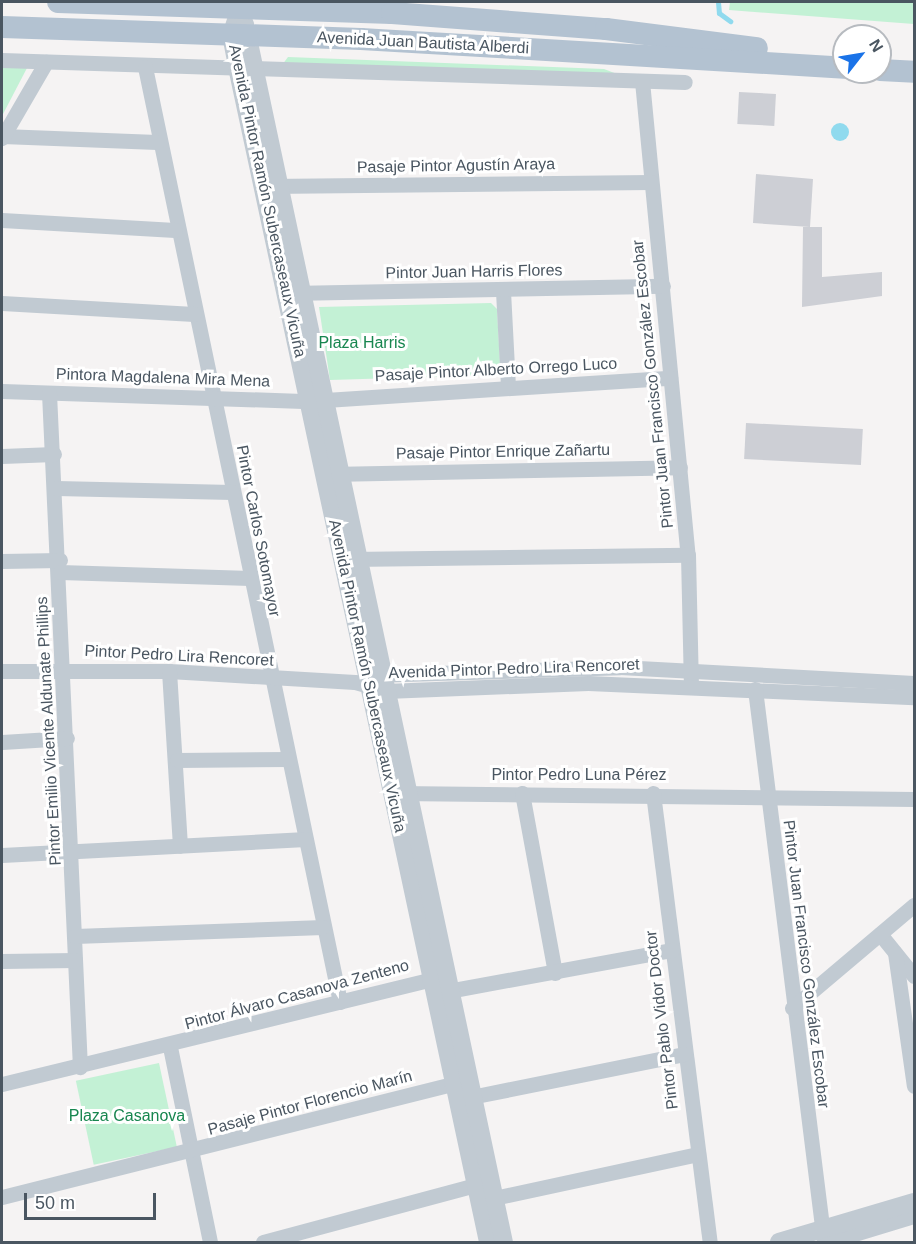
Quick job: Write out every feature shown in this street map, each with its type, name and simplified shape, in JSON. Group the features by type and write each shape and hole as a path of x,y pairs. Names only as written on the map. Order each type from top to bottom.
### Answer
{"main road":[{"name":"Avenida Juan Bautista Alberdi","path":"58,2 476,19 832,55"},
{"name":"Avenida Juan Bautista Alberdi","path":"2,27 240,35 832,67"},
{"path":"892,58 915,59"},
{"path":"892,71 915,72"}],"street":[{"name":"Avenida Pintor Ramón Subercaseaux Vicuña","path":"240,8 240,35 245,67 333,474 372,683 448,991 504,1242"},
{"name":"Avenida Juan Bautista Alberdi","path":"2,60 145,67 245,67 685,82"},
{"path":"46,62 2,137 158,142"},
{"name":"Pintor Carlos Sotomayor","path":"145,67 175,230 213,398 269,680 306,840 339,1002"},
{"name":"Pintor Juan Francisco González Escobar","path":"642,81 688,555 691,685"},
{"name":"Pasaje Pintor Agustín Araya","path":"270,186 651,182"},
{"path":"2,220 175,230"},
{"name":"Pintor Juan Harris Flores","path":"293,292 503,291 663,286"},
{"path":"503,291 508,388"},
{"path":"2,303 194,314"},
{"name":"Pasaje Pintor Alberto Orrego Luco","path":"317,399 670,378"},
{"name":"Pintora Magdalena Mira Mena","path":"2,391 317,399"},
{"name":"Pintor Emilio Vicente Aldunate Phillips","path":"49,393 60,566 62,669 73,854 80,1067"},
{"path":"2,456 54,454"},
{"name":"Pasaje Pintor Enrique Zañartu","path":"333,474 680,466"},
{"path":"56,488 232,492"},
{"path":"350,559 688,555"},
{"path":"2,561 250,579"},
{"name":"Avenida Pintor Pedro Lira Rencoret","path":"372,683 691,668 915,683"},
{"path":"170,670 177,760 180,846"},
{"name":"Pintor Pedro Lira Rencoret","path":"2,671 170,670 269,680 372,683"},
{"name":"Avenida Pintor Pedro Lira Rencoret","path":"372,683 691,685 915,697"},
{"name":"Pintor Juan Francisco González Escobar","path":"755,689 792,1008 824,1238"},
{"path":"2,742 67,738"},
{"path":"177,760 288,759"},
{"name":"Avenida Pintor Ramón Subercaseaux Vicuña","path":"400,793 429,980 488,1242"},
{"name":"Pintor Pedro Luna Pérez","path":"400,793 653,793 915,800"},
{"path":"522,793 555,973"},
{"name":"Pintor Pablo Vidor Doctor","path":"653,793 684,1054 710,1242"},
{"path":"2,855 73,854 306,840"},
{"path":"792,1008 915,905"},
{"path":"75,936 324,927"},
{"path":"880,934 915,976"},
{"path":"448,991 672,950"},
{"path":"895,953 915,1086"},
{"path":"2,961 75,960"},
{"name":"Pintor Álvaro Casanova Zenteno","path":"2,1084 170,1047 429,980 448,991"},
{"path":"170,1047 210,1242"},
{"path":"451,1084 471,1097 684,1054"},
{"name":"Pasaje Pintor Florencio Marín","path":"2,1197 192,1153 451,1084"},
{"path":"263,1242 476,1185 494,1198 697,1154"},
{"path":"824,1238 915,1202"},
{"path":"779,1242 824,1238 915,1215"}],"green space":[{"path":"730,2 914,2 914,24 729,10"},
{"path":"288,57 604,69 617,74 282,65"},
{"path":"2,67 27,68 2,116"},
{"name":"Plaza Harris","path":"491,303 497,309 500,363 494,375 330,380 319,307"},
{"name":"Plaza Casanova","path":"159,1063 177,1147 94,1165 76,1081"}],"water":[{"path":"836,123 844,123 849,128 847,139 836,141 831,136 831,128"}],"building":[{"path":"739,92 776,94 774,126 737,124"},
{"path":"756,174 813,179 810,227 753,223"},
{"path":"803,227 822,227 822,277 882,272 882,296 802,307"},
{"path":"746,423 863,429 861,465 744,459"}],"waterway":[{"path":"718,2 719,13 730,21"}]}
